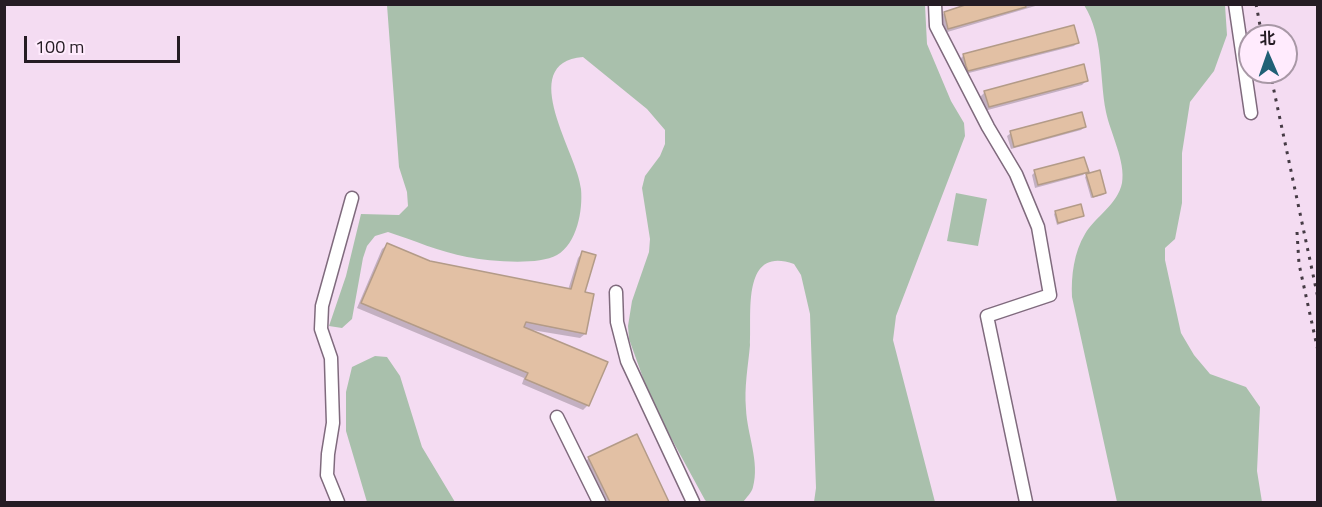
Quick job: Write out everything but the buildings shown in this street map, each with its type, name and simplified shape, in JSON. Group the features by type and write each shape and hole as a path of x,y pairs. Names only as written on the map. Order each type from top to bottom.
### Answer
{"street":[{"path":"935,4 936,26 988,127 1016,174 1038,227 1050,295 987,316 1026,502"},
{"path":"1235,4 1251,113"},
{"path":"338,502 327,475 333,423 332,358 321,329 322,306 352,198"},
{"path":"616,292 617,322 627,361 693,502"},
{"path":"557,417 599,502"}],"green space":[{"path":"387,5 925,5 927,44 951,101 964,123 965,136 896,316 893,340 935,502 814,502 816,488 810,314 801,275 794,264 777,261 765,264 757,273 751,301 746,401 755,468 753,487 743,502 707,502 705,500 652,403 629,339 628,326 632,301 649,252 650,239 642,188 645,176 660,156 665,144 665,130 647,109 583,57 563,63 553,76 552,93 555,113 578,174 581,189 580,216 574,235 564,250 557,255 538,261 500,261 457,255 388,232 375,236 367,246 363,258 352,319 342,328 329,326 346,276 361,214 399,215 408,206 407,192 399,167"},
{"path":"1084,5 1225,5 1227,35 1214,71 1190,102 1182,153 1182,203 1175,239 1165,248 1165,260 1181,333 1194,355 1210,374 1246,387 1260,407 1257,471 1262,502 1117,502 1072,297 1074,264 1078,248 1089,228 1120,191 1123,175 1106,112 1098,43"},
{"path":"956,193 987,199 978,246 947,241"},
{"path":"375,356 387,357 400,376 422,447 455,502 367,502 346,431 346,392 352,367"}],"railway":[{"path":"1256,4 1260,24"},
{"path":"1273,84 1318,298"},
{"path":"1297,232 1299,264 1318,351"}]}
